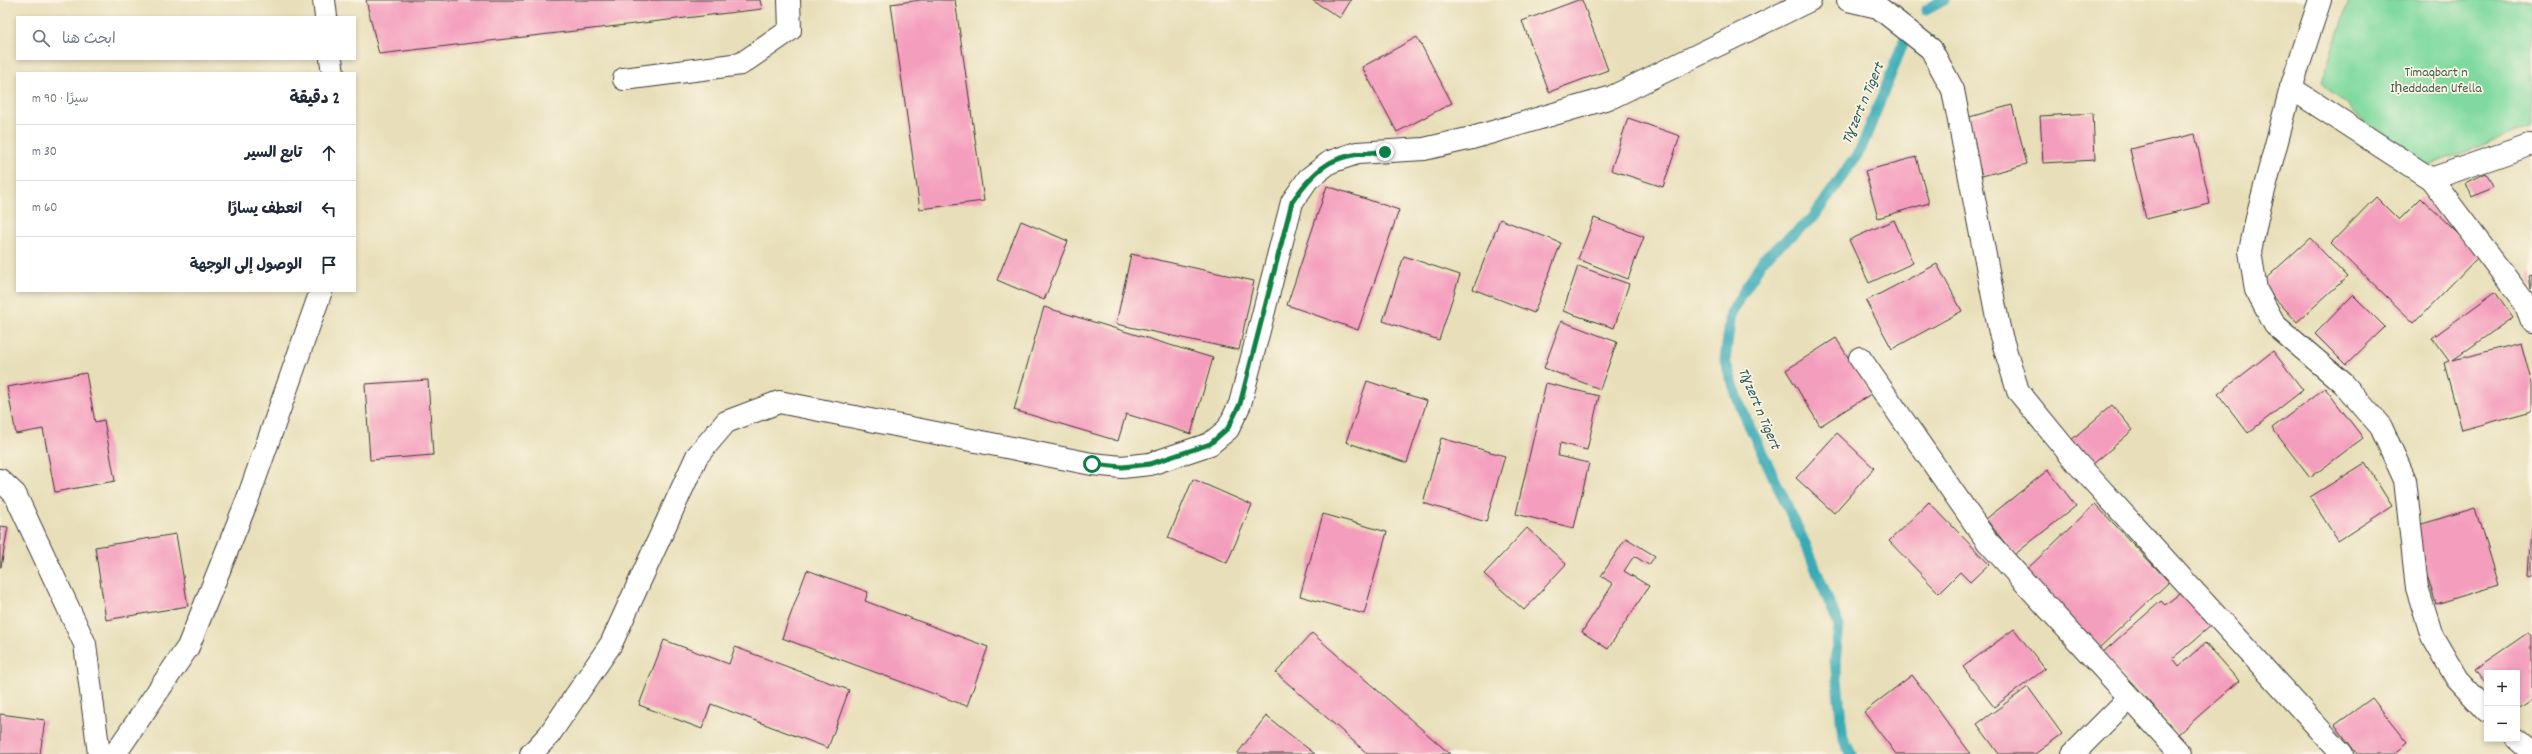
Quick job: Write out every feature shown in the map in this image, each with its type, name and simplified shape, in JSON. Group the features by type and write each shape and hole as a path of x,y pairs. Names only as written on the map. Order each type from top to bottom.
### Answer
{"street":[{"path":"324,0 326,16"},
{"path":"624,79 742,64 790,30 789,0"},
{"path":"531,754 549,735 611,644 697,456 726,422 779,402 1092,464 1122,467 1150,464 1210,444 1228,428 1240,404 1292,202 1308,179 1330,162 1357,153 1424,149 1472,138 1612,97 1810,0"},
{"path":"1848,0 1878,7 1930,49 1953,90 2000,333 2018,391 2076,462 2342,754"},
{"path":"2320,0 2291,88 2258,212 2250,251 2256,290 2275,325 2343,383 2381,427 2405,480 2417,588 2432,636 2457,679 2484,708"},
{"path":"331,60 333,72"},
{"path":"2291,88 2431,179 2525,303 2532,321"},
{"path":"2431,179 2532,144"},
{"path":"115,754 188,646 247,501 321,292"},
{"path":"1860,358 1987,541 2128,699 2181,754"},
{"path":"0,480 15,494 85,644 99,754"},
{"path":"2073,754 2128,699"},
{"path":"2520,742 2532,752"}],"green space":[{"name":"Timaqbart n Iḥeddaden Ufella","path":"2349,0 2532,0 2532,127 2419,169 2321,83"}],"building":[{"path":"366,0 760,0 762,9 379,54"},
{"path":"921,0 955,0 984,201 920,209 891,4"},
{"path":"1312,0 1351,0 1340,18"},
{"path":"1578,0 1582,0 1608,70 1549,92 1522,21"},
{"path":"1417,37 1452,103 1397,132 1362,67"},
{"path":"2012,105 2027,164 1982,176 1966,118"},
{"path":"2093,113 2095,160 2043,163 2040,116"},
{"path":"1628,118 1680,136 1663,187 1611,170"},
{"path":"2195,134 2210,204 2146,219 2130,149"},
{"path":"1916,157 1929,203 1878,218 1865,171"},
{"path":"2486,173 2493,187 2472,197 2466,183"},
{"path":"1327,186 1399,210 1358,330 1287,305"},
{"path":"2376,197 2399,220 2421,198 2480,255 2414,323 2331,243"},
{"path":"1594,218 1644,237 1628,279 1578,259"},
{"path":"1500,219 1561,243 1534,313 1473,289"},
{"path":"1894,220 1913,263 1869,283 1849,240"},
{"path":"1021,221 1068,241 1044,300 997,280"},
{"path":"2310,238 2347,277 2297,322 2261,283"},
{"path":"1131,254 1254,281 1239,350 1116,324"},
{"path":"1404,256 1460,275 1439,340 1383,321"},
{"path":"1937,264 1962,311 1892,349 1866,301"},
{"path":"1578,266 1629,284 1614,328 1563,311"},
{"path":"2532,274 2532,288 2531,289 2529,275"},
{"path":"2495,292 2513,317 2453,360 2521,343 2532,384 2532,411 2462,430 2444,363 2449,361 2432,338"},
{"path":"2353,295 2385,327 2346,365 2315,334"},
{"path":"1044,307 1213,358 1191,434 1126,414 1118,441 1014,410"},
{"path":"1561,321 1617,342 1600,389 1544,368"},
{"path":"1836,338 1871,394 1820,426 1786,370"},
{"path":"2273,351 2303,390 2248,433 2218,394"},
{"path":"86,373 95,422 104,420 115,481 55,492 43,429 16,434 7,387"},
{"path":"428,380 433,455 370,460 365,384"},
{"path":"1367,381 1427,401 1407,463 1346,442"},
{"path":"1546,383 1599,396 1587,450 1560,443 1558,456 1589,463 1574,528 1516,514"},
{"path":"2325,388 2363,438 2310,478 2272,428"},
{"path":"2112,405 2133,430 2091,466 2070,441"},
{"path":"1837,433 1874,468 1834,513 1796,478"},
{"path":"1441,438 1505,456 1486,522 1423,503"},
{"path":"2365,463 2392,506 2338,541 2310,497"},
{"path":"2048,470 2076,506 2014,555 1986,519"},
{"path":"1193,479 1252,505 1227,563 1168,538"},
{"path":"1929,502 1989,564 1970,582 1960,572 1939,593 1889,541"},
{"path":"2095,504 2169,582 2098,649 2024,572"},
{"path":"2475,508 2498,585 2436,604 2412,527"},
{"path":"1323,514 1387,532 1364,614 1300,596"},
{"path":"0,526 8,527 1,567 0,567"},
{"path":"2532,527 2532,576 2528,575"},
{"path":"1527,528 1566,564 1524,610 1484,574"},
{"path":"176,534 188,606 106,620 95,547"},
{"path":"1626,538 1655,556 1649,565 1634,556 1624,571 1649,586 1608,649 1582,632 1613,584 1601,576"},
{"path":"807,570 868,592 865,601 988,647 967,706 782,638"},
{"path":"2183,591 2212,625 2173,658 2179,666 2205,643 2239,681 2178,734 2145,696 2142,698 2102,653 2161,601 2165,605"},
{"path":"2014,629 2045,669 1994,707 1963,667"},
{"path":"2529,632 2532,636 2532,700 2520,708 2520,670 2484,670 2484,682 2475,669"},
{"path":"1312,633 1450,754 1368,754 1276,673"},
{"path":"664,640 729,664 735,647 849,690 828,748 711,704 702,729 639,705"},
{"path":"1912,675 1971,754 1896,754 1864,712"},
{"path":"2028,687 2062,734 2035,754 1999,754 1977,724"},
{"path":"2372,698 2408,743 2394,754 2357,754 2335,725"},
{"path":"0,714 45,720 40,754 0,754"},
{"path":"1266,716 1315,754 1237,754"}],"waterway":[{"name":"Tiɣzert n Tigert","path":"1926,10 1944,0"},
{"name":"Tiɣzert n Tigert","path":"1851,754 1843,738 1835,661 1839,626 1808,550 1741,408 1725,361 1731,313 1764,258 1813,218 1861,149 1904,41"}],"route":[{"path":"1092,464 1122,467 1150,464 1210,444 1228,428 1240,404 1292,202 1308,179 1330,162 1357,153 1385,152"}]}
